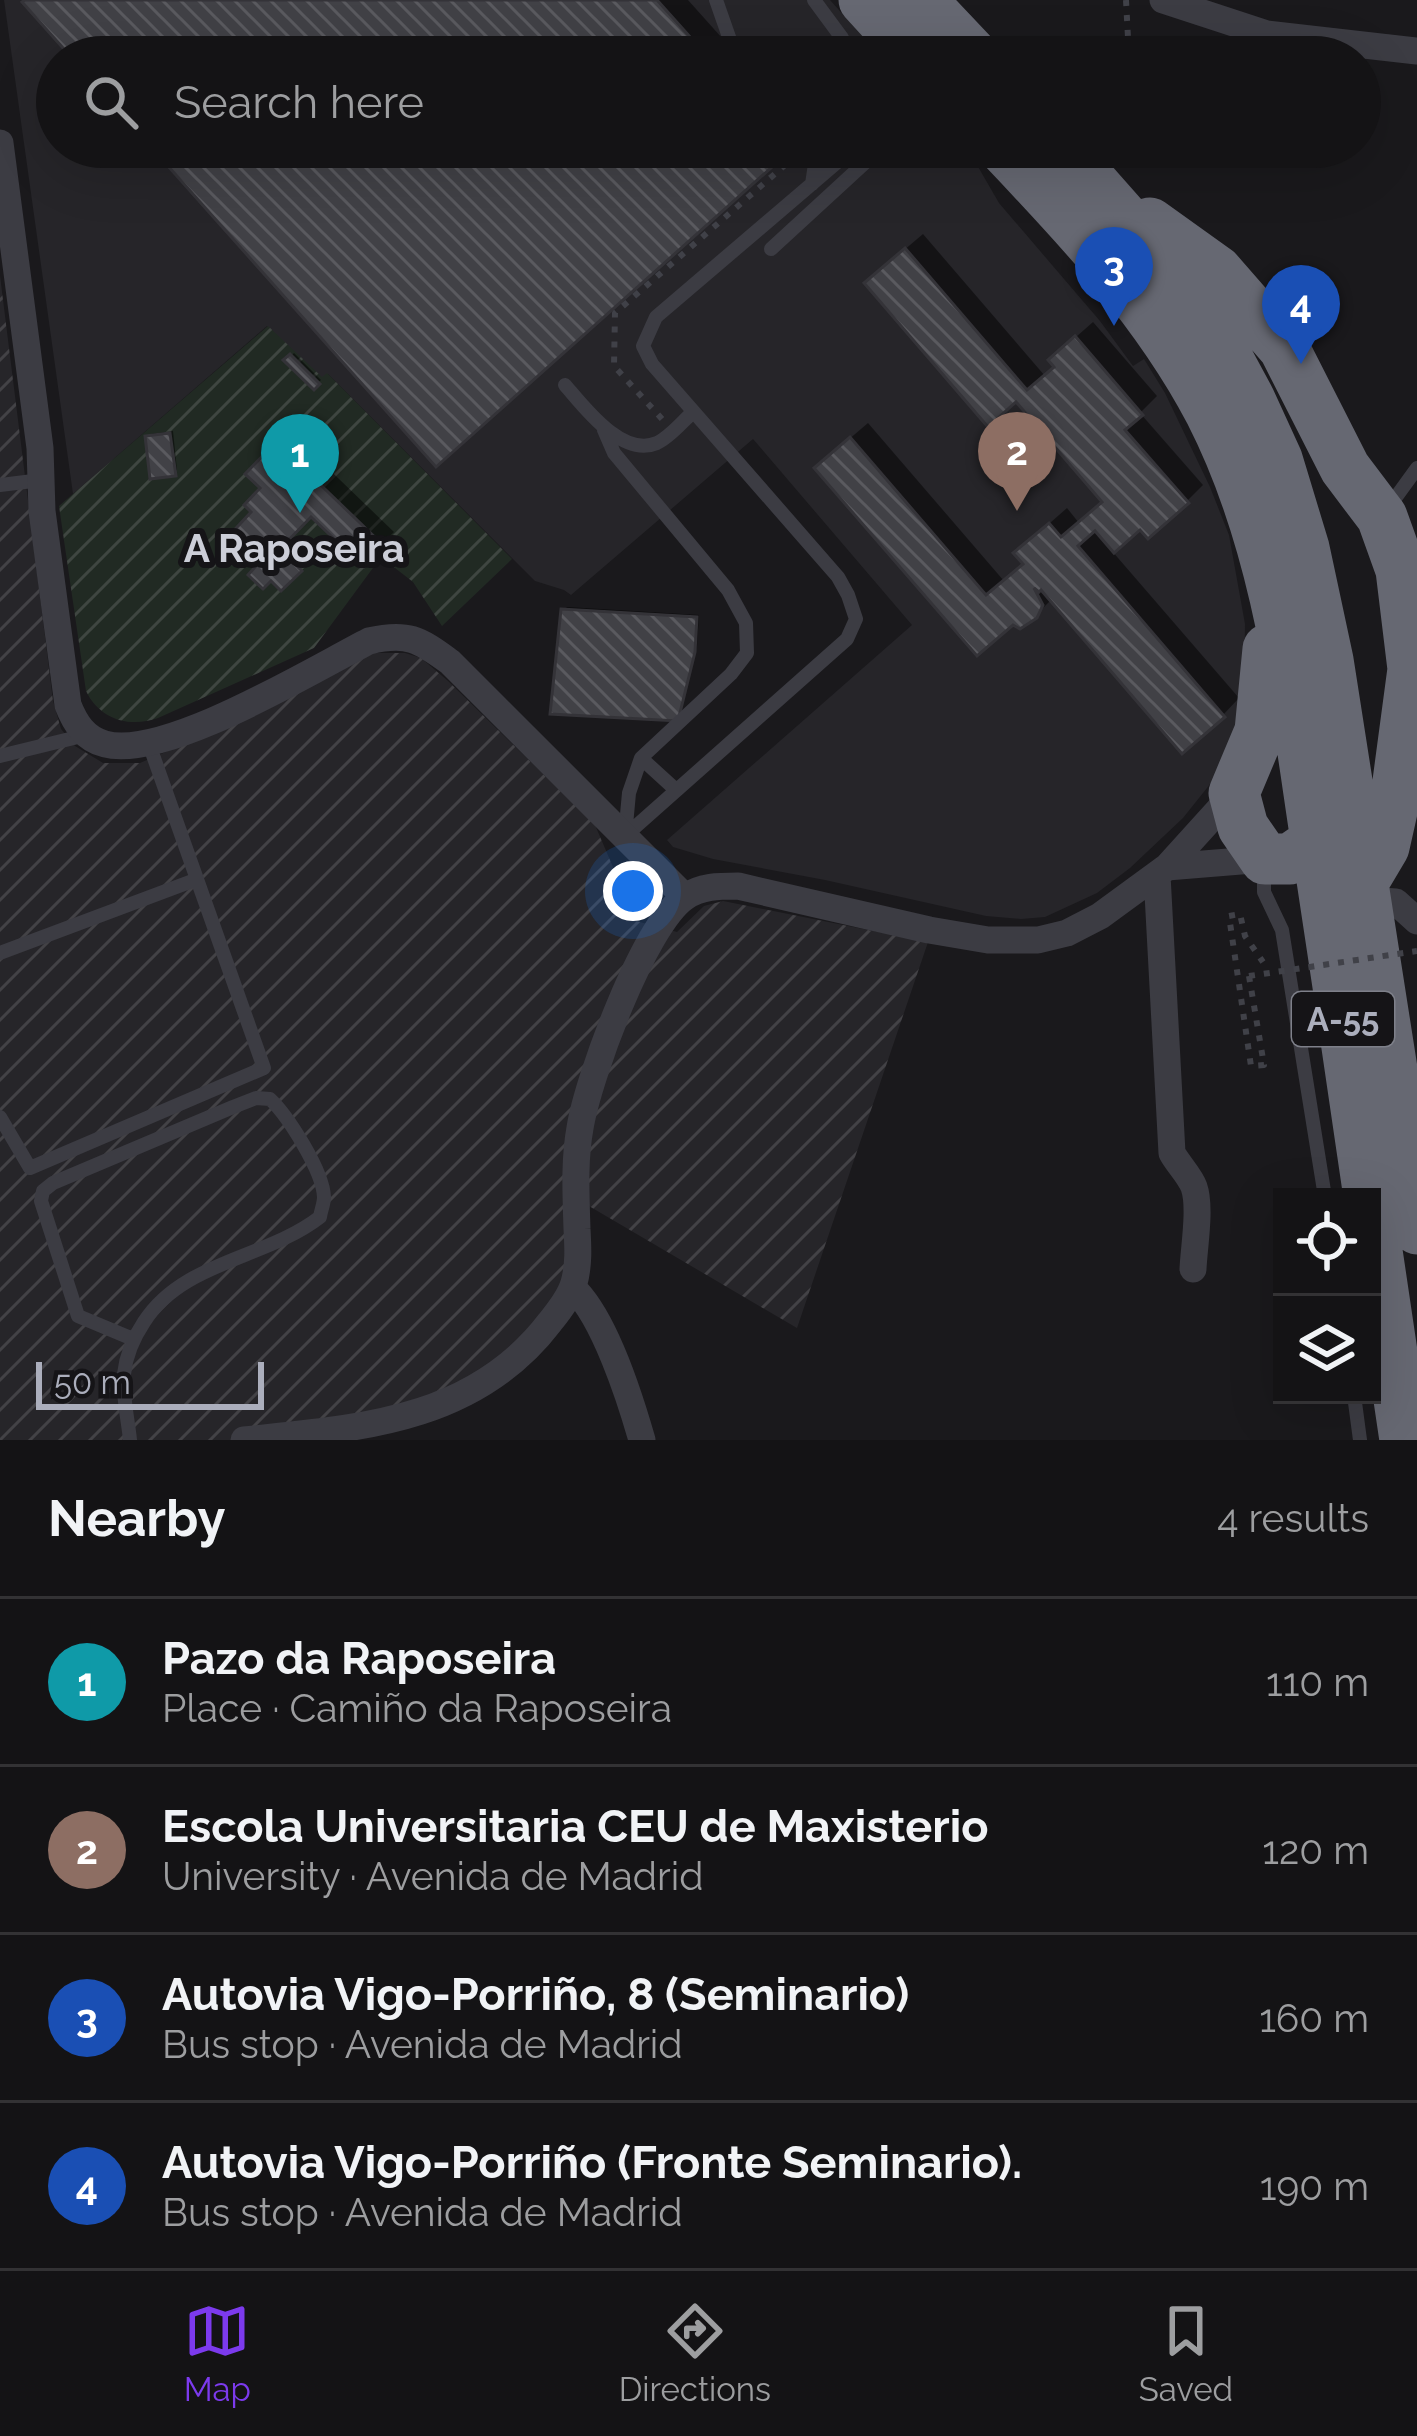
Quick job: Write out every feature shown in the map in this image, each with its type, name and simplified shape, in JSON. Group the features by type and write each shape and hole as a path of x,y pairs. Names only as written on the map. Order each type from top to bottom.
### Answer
{"highway":[{"path":"864,0 897,36"},
{"path":"921,0 955,36"},
{"name":"A-55","path":"1021,168 1118,273 1181,361 1220,435 1270,573 1335,828 1365,890 1417,1229"},
{"name":"A-55","path":"1081,168 1152,250 1215,335 1277,459 1304,548 1321,622 1368,1188"},
{"path":"1096,184 1217,271 1284,348 1345,468 1382,517 1411,603 1413,669 1397,789 1384,847 1365,890"},
{"path":"1260,731 1270,573"},
{"path":"1402,751 1335,828 1290,859 1265,859 1243,827 1234,793 1290,665 1321,622 1347,606 1411,603"},
{"path":"1381,1278 1405,1440"}],"street":[{"path":"1163,0 1286,36"},
{"path":"1381,46 1417,51"},
{"path":"0,143 68,705 86,735 104,744 148,744 251,702 369,641 406,637 450,662 685,897"},
{"path":"244,1440 379,1423 428,1410 471,1392 509,1364 548,1325 573,1288 578,1263 577,1156 591,1083 641,957 656,930 685,897 718,886 738,886 929,930 988,940 1038,940 1067,933 1100,916 1162,871 1234,793"},
{"path":"1162,871 1265,859"},
{"path":"1162,871 1172,1153 1191,1180 1196,1201 1193,1269"},
{"path":"1365,890 1396,902 1417,921"},
{"path":"573,1288 586,1300 604,1336 642,1440"}],"lane":[{"path":"716,0 729,36"},
{"path":"814,0 841,36"},
{"path":"812,184 814,168"},
{"path":"625,836 847,639 856,619 838,577 652,364 643,346 656,317 831,168"},
{"path":"771,249 859,168"},
{"path":"565,385 604,430 614,454 728,590 746,623 747,653 731,674 641,758 629,794 625,836"},
{"path":"604,430 644,446 661,442 693,412"},
{"path":"1382,517 1417,468"},
{"path":"0,485 40,480"},
{"path":"0,756 86,735"},
{"path":"0,1117 30,1168 264,1068 148,744"},
{"path":"641,758 676,790"},
{"path":"1265,859 1264,892 1282,930 1324,1188"},
{"path":"0,953 195,880"},
{"path":"130,1440 124,1375 133,1339 157,1301 185,1281 303,1230 320,1217 324,1196 316,1173 283,1111 270,1099 256,1098 232,1107 43,1191 41,1201 78,1316 133,1339"},
{"path":"1355,1404 1360,1440"}],"path":[{"path":"1126,0 1129,36"},
{"path":"1276,965 1266,966 1245,936 1240,914 1229,916 1251,1066 1264,1065 1249,976 1417,951"}],"shaded area":[{"path":"4,0 830,0 862,36 36,36 36,168 979,168 999,203 1133,366 1144,359 1165,393 1229,535 1245,624 1244,699 1219,773 1183,818 1130,868 1097,893 1045,917 986,916 713,859 673,847 667,840 912,625 753,439 571,595 535,581 328,374 322,378 267,326 73,494"},
{"path":"0,276 53,701 61,729 75,746 103,763 140,763 273,706 374,653 405,653 421,658 448,681 595,825 636,921 677,932 704,906 723,901 928,942 797,1328 577,1199 573,1288 471,1392 267,1440 0,1440"},
{"path":"268,326 322,377 327,373 512,559 442,626 413,582 381,557 314,648 158,718 117,719 99,709 86,691 59,506"}],"building":[{"path":"657,0 689,36 52,36 22,2"},
{"path":"170,168 771,168 436,467"},
{"path":"905,248 1027,390 1054,367 1048,360 1075,336 1143,415 1125,430 1189,503 1148,539 1140,530 1114,553 1095,531 1078,546 1225,717 1182,754 1041,590 1034,588 1043,605 1037,618 1020,629 1013,625 977,656 814,468 850,437 986,595 1023,564 1013,553 1049,523 1061,537 1102,502 1016,402 988,427 864,283"},
{"path":"290,354 320,384 314,390 283,360"},
{"path":"170,433 176,476 150,479 145,436"},
{"path":"283,435 307,458 300,465 384,546 364,567 311,517 280,549 302,571 281,591 271,581 263,589 248,575 255,567 226,539 251,512 244,505 260,488 245,474"},
{"path":"561,609 697,617 695,652 678,721 550,714"}],"place":[{"name":"Autovia Vigo-Porriño, 8 (Seminario)","path":"1114,326"},
{"name":"Autovia Vigo-Porriño (Fronte Seminario).","path":"1301,364"},
{"name":"Escola Universitaria CEU de Maxisterio","path":"1017,511"},
{"name":"Pazo da Raposeira","path":"300,513"}],"district":[{"name":"A Raposeira","path":"294,548"}]}
